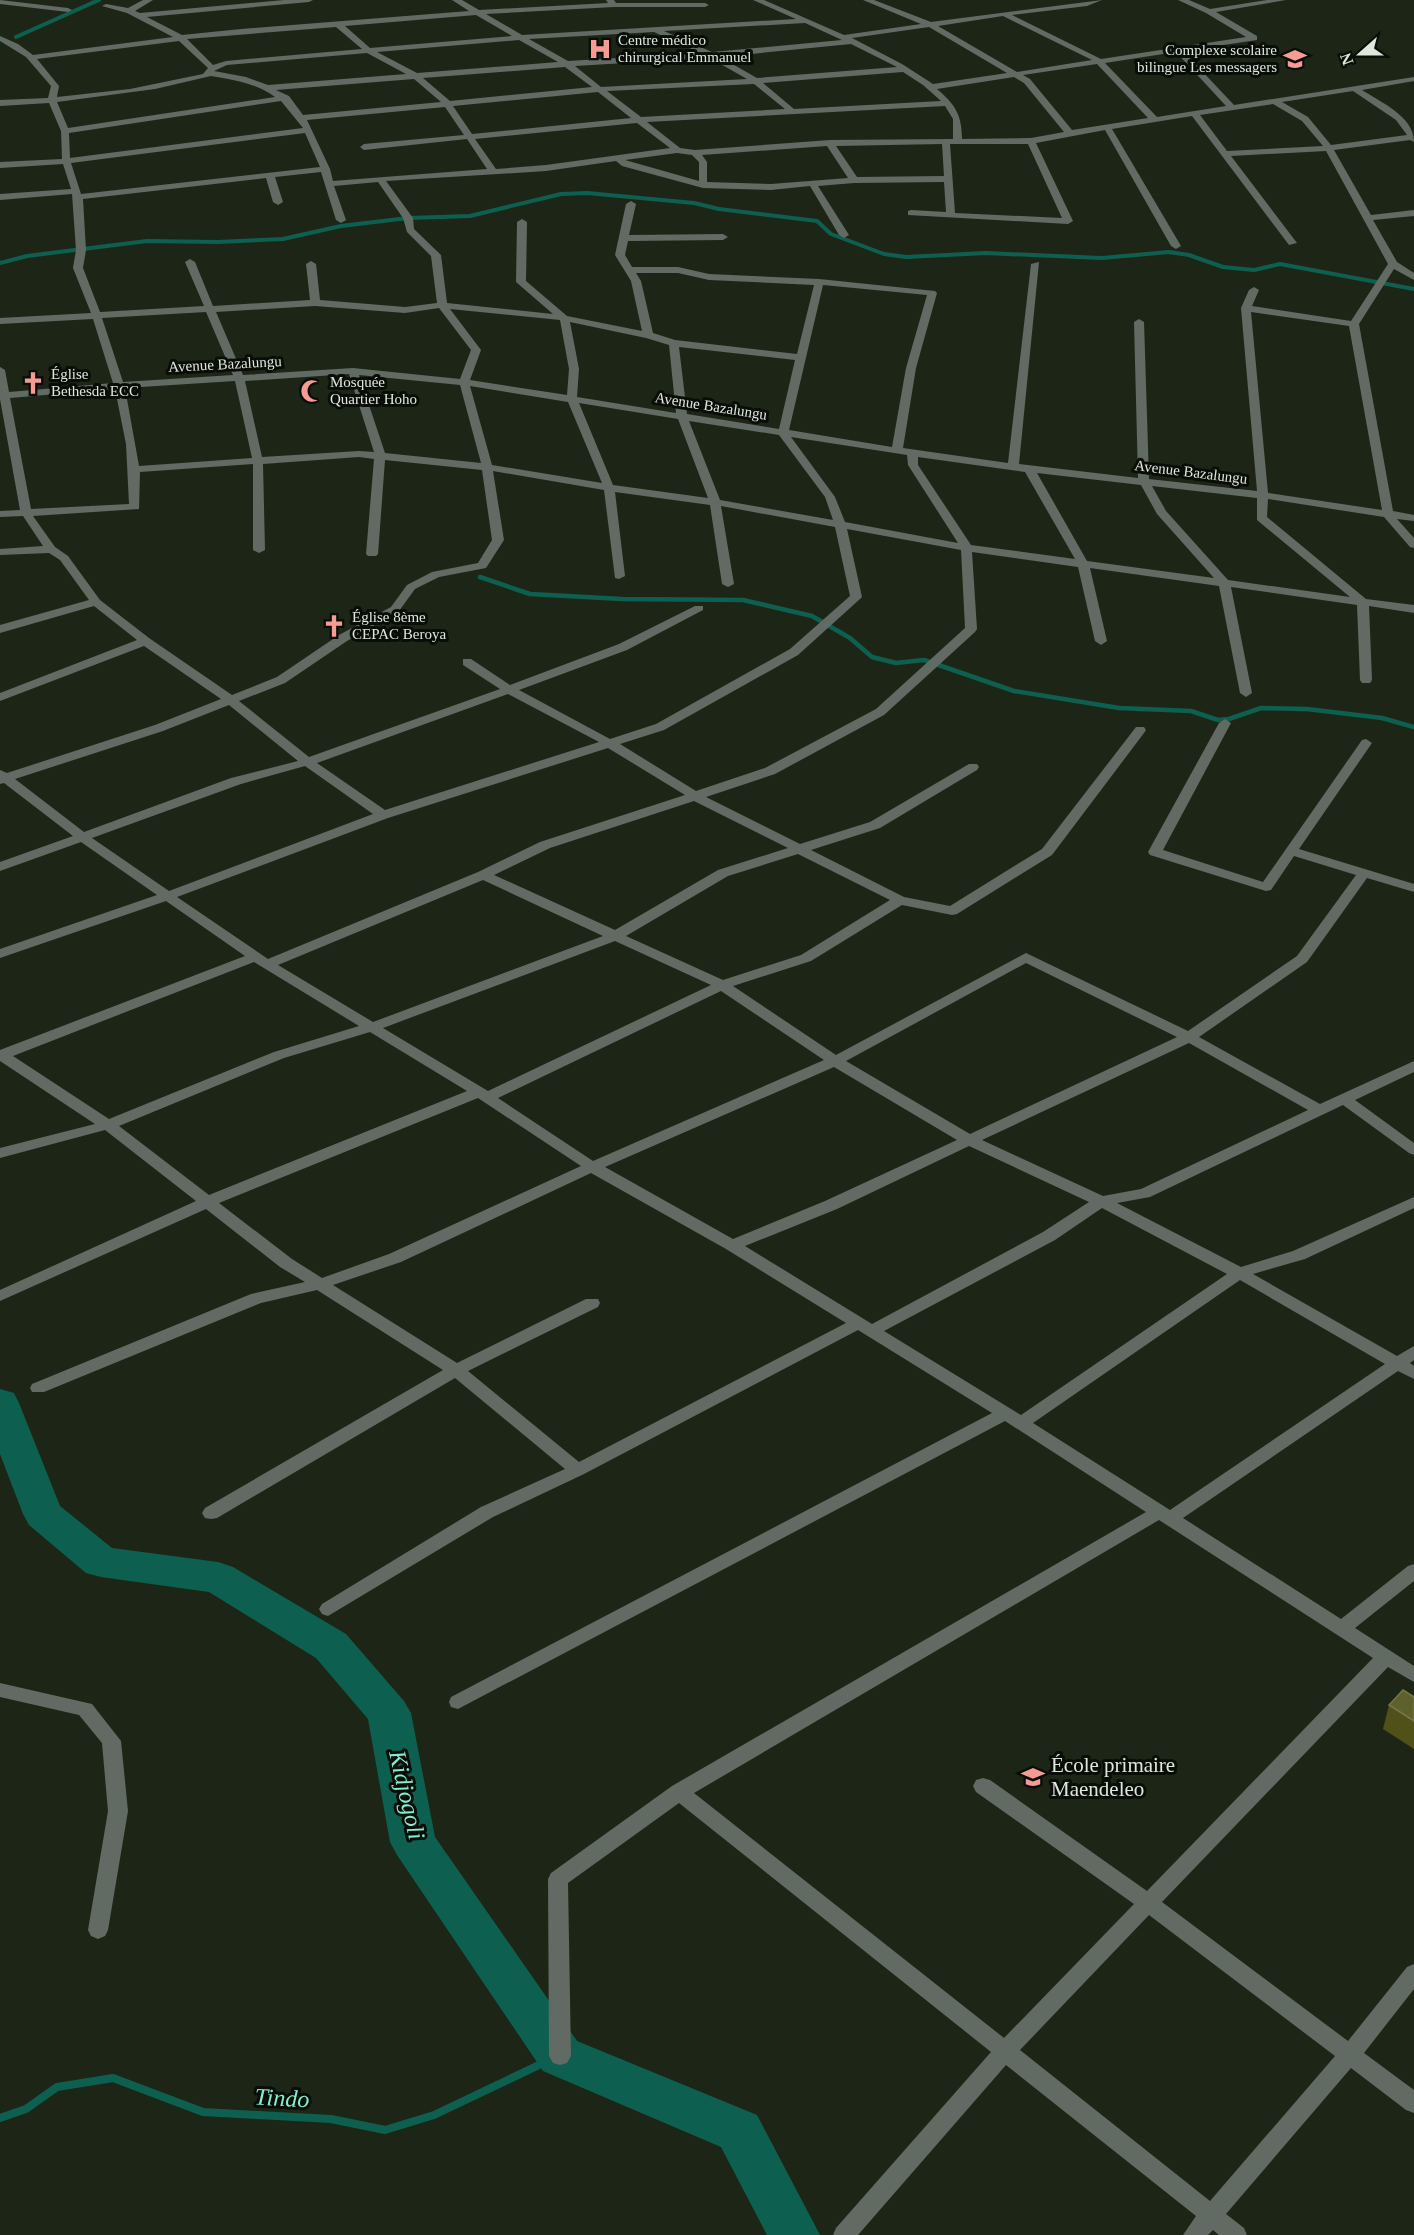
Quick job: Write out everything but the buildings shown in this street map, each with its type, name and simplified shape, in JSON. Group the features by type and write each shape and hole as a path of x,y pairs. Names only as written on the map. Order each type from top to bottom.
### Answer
{"street":[{"path":"133,13 149,0"},
{"path":"133,13 309,0"},
{"path":"456,0 472,11 524,37 567,64 602,89 677,150"},
{"path":"757,0 853,41 905,69 931,87 947,103 957,118 958,142"},
{"path":"867,0 929,24 1017,74 1027,81 1070,133"},
{"path":"1028,0 1037,9"},
{"path":"844,37 1087,4 1098,0"},
{"path":"931,87 1254,38 1209,11 1182,0"},
{"path":"1209,11 1282,0"},
{"path":"0,2 68,10"},
{"path":"29,58 217,32 339,24 472,11 612,2 705,5"},
{"path":"106,6 133,13 181,38 211,70 234,75 286,98 303,118 309,130 326,169 341,220"},
{"path":"1004,14 1098,60 1154,119"},
{"path":"0,103 52,101 180,82 226,63 524,37 804,21"},
{"path":"339,24 369,51 417,77 447,103 493,171"},
{"path":"656,30 711,55 756,81 793,112"},
{"path":"0,514 135,507 136,469 121,385 98,317 78,268 81,250 76,194 66,160 65,131 52,101 55,86 42,66 3,40"},
{"path":"265,88 711,55 853,41"},
{"path":"1177,50 1232,107"},
{"path":"303,118 602,89 756,81 905,69"},
{"path":"329,184 546,168 677,150 695,153 830,143 1031,141 1154,119 1414,79"},
{"path":"1223,153 1329,148 1413,139 1399,118 1355,89"},
{"path":"65,131 286,98"},
{"path":"1274,101 1305,119 1329,148 1393,264 1414,277"},
{"path":"364,147 639,120 947,103"},
{"path":"1194,113 1292,243"},
{"path":"1107,127 1176,246"},
{"path":"0,165 66,160 309,130"},
{"path":"911,213 1068,221 1031,141"},
{"path":"946,142 951,215"},
{"path":"830,143 855,180"},
{"path":"695,153 703,162 703,185"},
{"path":"618,158 625,164 703,185 771,187 855,180 948,179"},
{"path":"0,198 76,194 326,169"},
{"path":"269,174 278,202"},
{"path":"2,778 159,728 281,680 343,638 395,609 411,587 436,574 482,566 498,540 487,467 464,382 476,350 442,305 436,255 410,230 408,218 380,179"},
{"path":"813,183 844,235"},
{"path":"631,204 620,255 636,281 648,335"},
{"path":"1369,218 1414,213"},
{"path":"522,222 521,282 564,318 574,369 572,399 609,488 619,576"},
{"path":"624,238 723,237"},
{"path":"190,262 239,378 258,461 259,550"},
{"path":"311,264 315,303"},
{"path":"1013,467 1036,264"},
{"path":"1393,264 1354,324 1388,515 1414,545"},
{"path":"630,270 678,270 709,277 819,282 932,293 911,368 897,450"},
{"path":"0,954 167,896 383,815 660,727 794,652 856,597 840,524 830,497 783,433 819,282"},
{"path":"1254,290 1246,308 1263,495 1261,518 1363,602 1366,680"},
{"path":"0,321 315,303 405,310 442,305 564,318 648,335 674,343 801,358"},
{"path":"1246,308 1354,324"},
{"path":"1139,322 1144,481 1161,512 1224,583 1246,693"},
{"path":"674,343 682,417 715,502 728,584"},
{"path":"0,370 2,396 26,513 51,549 64,558 96,602 145,641 232,701 307,762 383,815"},
{"path":"353,371 380,455 372,554"},
{"name":"Avenue Bazalungu","path":"2,396 121,385 353,371 464,382 1013,467 1263,495 1414,518"},
{"path":"1,1055 261,961 483,875 545,845 770,771 880,712 971,629 966,567 967,548 913,465 912,453"},
{"path":"136,469 380,455 487,467 609,488 715,502 967,548 1414,609"},
{"path":"1029,469 1083,564 1101,641"},
{"path":"0,552 51,549"},
{"path":"0,629 96,602"},
{"path":"0,867 236,781 307,762 509,690 623,647 699,608"},
{"path":"0,697 145,641"},
{"path":"467,662 509,690 611,744 695,796 900,900 952,911 1047,852 1140,730"},
{"path":"1225,723 1155,852 1266,887 1366,743"},
{"path":"0,1153 108,1125 279,1055 372,1027 615,936 723,873 875,825 973,766"},
{"path":"2,778 261,961 483,1095 594,1168 732,1245 1013,1418 1414,1675"},
{"path":"1292,850 1414,888"},
{"path":"732,1245 831,1205 1190,1037 1302,959 1364,873"},
{"path":"483,875 722,985 835,1061 969,1140 1101,1201 1239,1273 1414,1373"},
{"path":"0,1296 209,1202 483,1095 722,985 806,958 900,900"},
{"path":"38,1388 257,1298 321,1284 395,1258 553,1184 835,1061 1026,957 1190,1037 1321,1111"},
{"path":"1,1055 108,1125 286,1263 456,1370 578,1470"},
{"path":"328,1609 487,1512 578,1470 1049,1236 1101,1201 1145,1193 1414,1066"},
{"path":"1345,1100 1414,1150"},
{"path":"458,1702 1013,1418 1239,1273 1299,1255 1414,1202"},
{"path":"211,1513 456,1370 592,1303"},
{"path":"560,2056 558,1879 680,1792 1164,1516 1414,1352"},
{"path":"1341,1629 1414,1570"},
{"path":"844,2235 1005,2050 1386,1657"},
{"path":"0,1690 85,1709 111,1741 118,1811 98,1930"},
{"path":"983,1786 1148,1902 1414,2103"},
{"path":"680,1792 1236,2235"},
{"path":"1194,2235 1349,2055 1414,1973"}],"waterway":[{"path":"16,37 99,0"},
{"path":"0,263 27,256 147,241 218,242 283,239 341,226 408,218 470,216 561,194 587,193 694,203 719,209 817,221 831,234 884,254 906,257 986,253 1102,258 1169,252 1189,255 1223,267 1254,270 1280,264 1414,289"},
{"path":"480,577 530,594 622,599 743,600 812,616 850,638 872,657 896,663 924,660 1014,691 1119,708 1191,711 1218,720 1229,719 1261,708 1307,709 1382,718 1414,727"},
{"name":"Kidjogoli","path":"0,1403 43,1514 101,1562 218,1578 331,1646 389,1713 413,1842 560,2056 739,2131 794,2235"},
{"name":"Tindo","path":"0,2118 26,2109 57,2087 113,2078 203,2112 331,2119 385,2130 434,2115 558,2056"}],"place":[{"name":"Centre médico chirurgical Emmanuel","path":"600,49"},
{"name":"Complexe scolaire bilingue Les messagers","path":"1295,59"},
{"name":"Église Bethesda ECC","path":"33,383"},
{"name":"Mosquée Quartier Hoho","path":"312,391"},
{"name":"Église 8ème CEPAC Beroya","path":"334,626"},
{"name":"École primaire Maendeleo","path":"1033,1777"}]}
